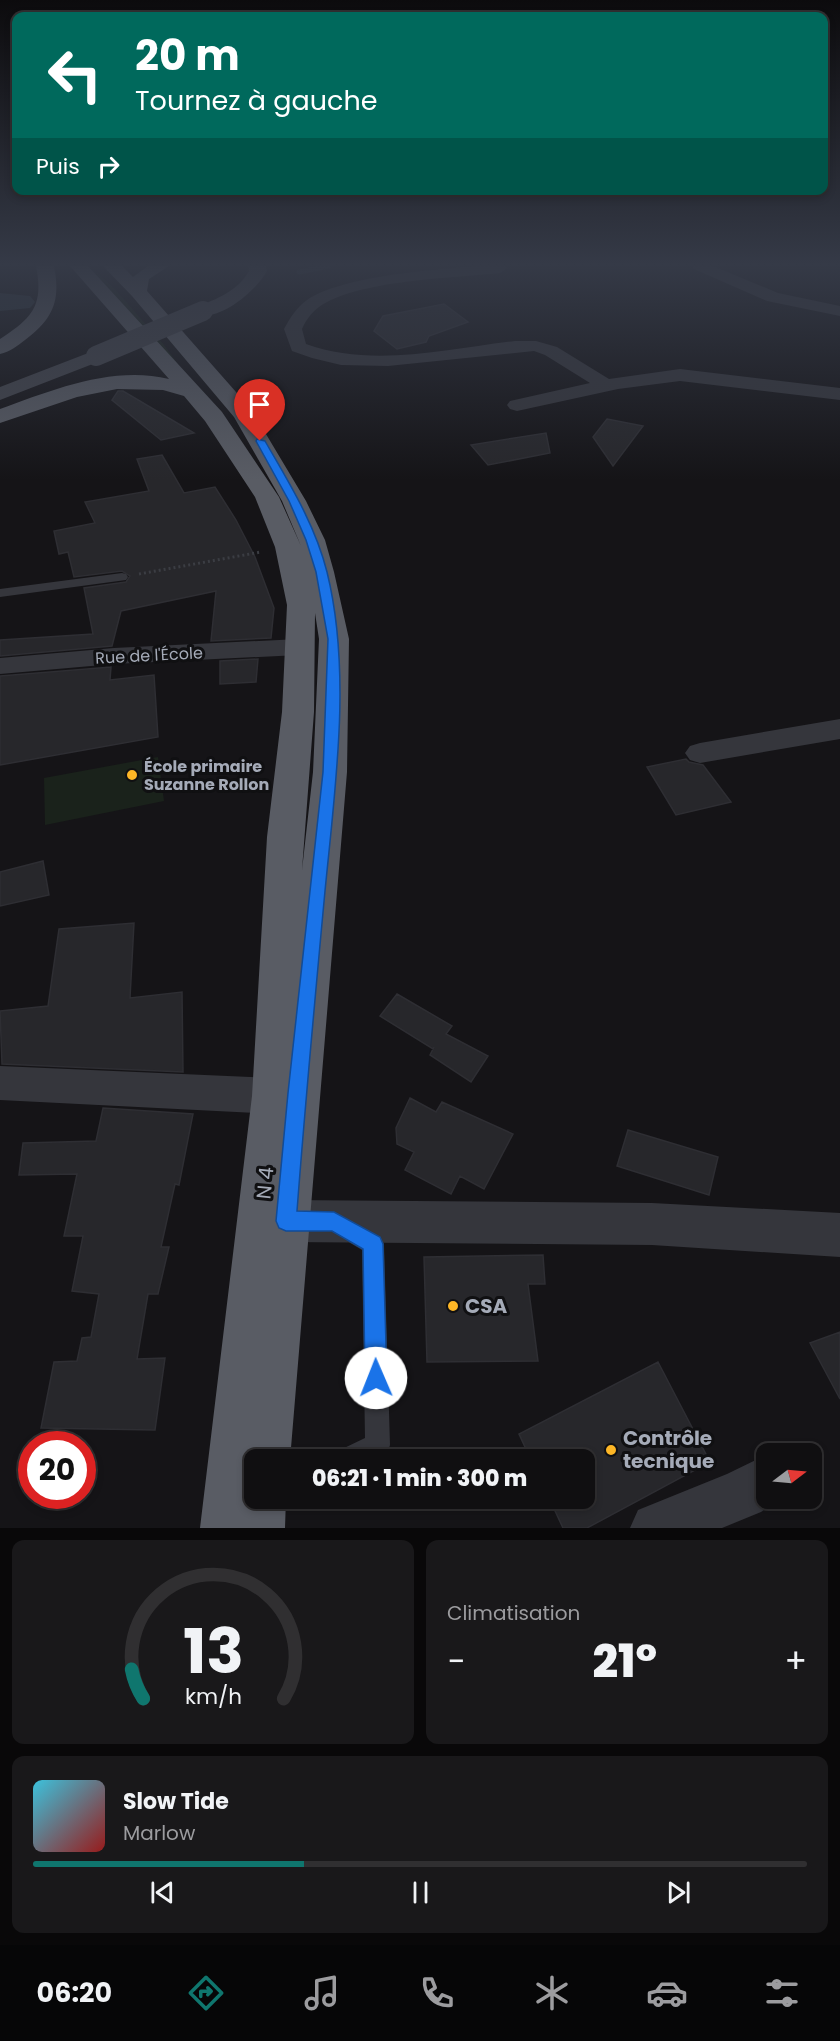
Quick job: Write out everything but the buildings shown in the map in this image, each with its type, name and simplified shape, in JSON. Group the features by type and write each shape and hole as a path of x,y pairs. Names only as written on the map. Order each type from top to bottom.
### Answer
{"highway":[{"path":"0,348 14,337"},
{"name":"N 4","path":"141,337 214,417 267,497 288,547 301,605 298,712 285,837 258,1449"},
{"name":"N 4","path":"177,337 243,414 274,464 312,540 321,572 334,639 330,772 261,1449"},
{"path":"0,416 64,394 116,382 141,380 175,386 188,391"}],"main road":[{"path":"0,394 140,337"}],"street":[{"path":"295,337 298,347 317,356 348,360 382,360 536,346 551,351 607,386"},
{"path":"517,405 607,386 680,375 840,394"},
{"name":"Rue de l'École","path":"0,666 114,656 299,647"},
{"path":"700,753 840,729"},
{"path":"0,1083 274,1095"},
{"path":"286,1221 652,1224 840,1235"},
{"path":"656,1528 743,1494 756,1486"}],"lane":[{"path":"0,593 122,577"},
{"path":"334,1221 373,1244 378,1444 368,1449"}],"path":[{"path":"122,577 288,547"}],"shaded area":[{"path":"147,337 157,337 203,399"},
{"path":"158,757 164,801 45,825 44,778"}],"place":[{"name":"École primaire Suzanne Rollon","path":"132,775"},
{"name":"CSA","path":"453,1306"},
{"name":"Contrôle tecnique","path":"611,1450"}],"route":[{"path":"260,441 294,501 312,540 321,572 334,639 330,772 286,1221 334,1221 373,1244 376,1378"}]}
